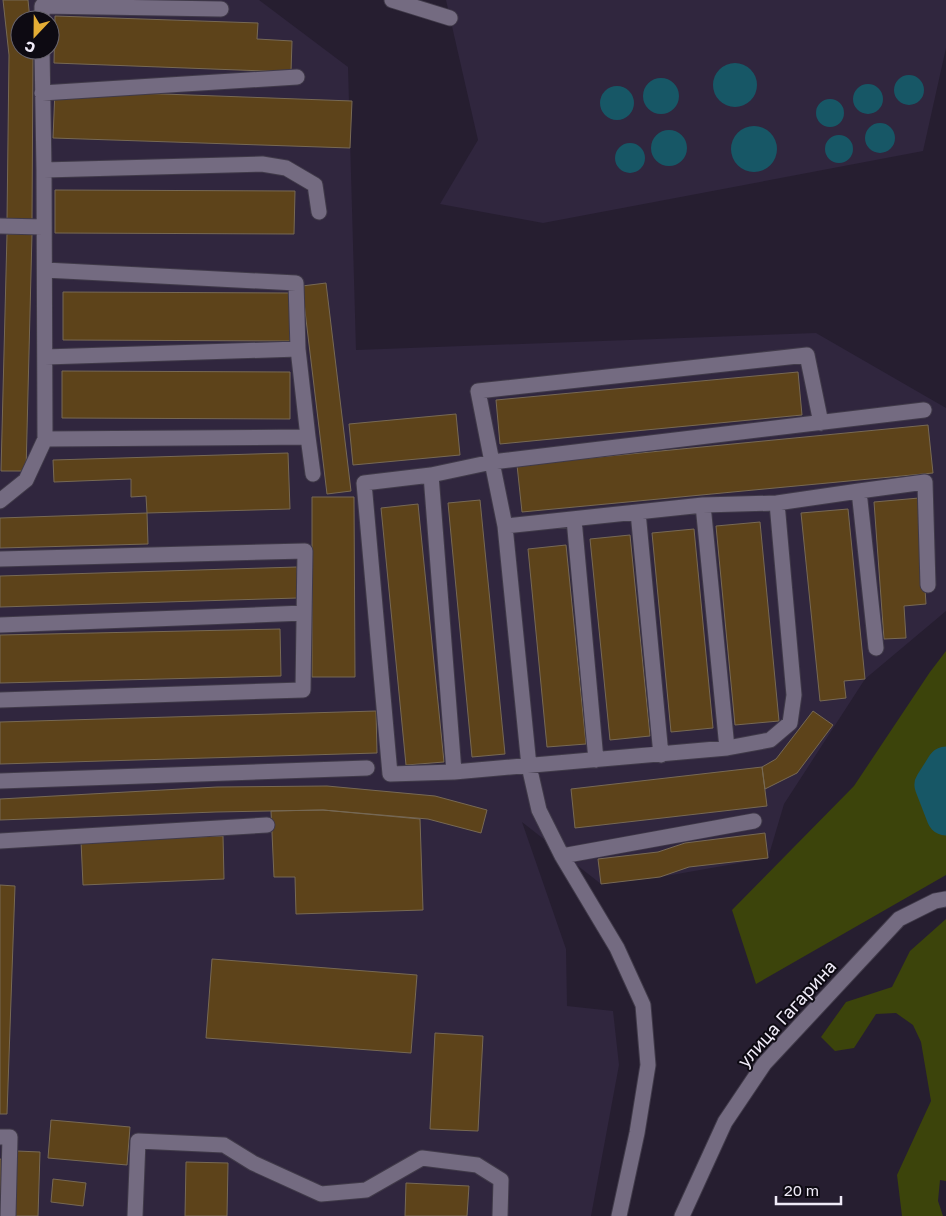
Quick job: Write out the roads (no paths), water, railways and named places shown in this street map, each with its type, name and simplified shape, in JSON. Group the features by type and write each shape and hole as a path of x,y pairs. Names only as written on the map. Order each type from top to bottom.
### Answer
{"street":[{"path":"392,0 450,18"},
{"path":"42,10 42,6 221,9"},
{"path":"0,501 26,480 45,439 42,60"},
{"path":"42,93 297,77"},
{"path":"44,170 262,164 286,168 315,185 319,212"},
{"path":"0,226 43,227"},
{"path":"45,270 296,283 298,350 313,474"},
{"path":"45,357 298,350"},
{"path":"620,1216 637,1133 648,1065 643,1006 617,948 562,856 539,810 529,766 506,526 478,391 807,355 821,423"},
{"path":"777,503 794,696 790,723 770,740 727,748 661,755 454,772 390,774 364,483 430,475 492,462 924,410"},
{"path":"45,439 308,437"},
{"path":"430,475 454,772"},
{"path":"506,526 703,505 777,503 925,482 928,586"},
{"path":"859,491 876,648"},
{"path":"703,505 727,748"},
{"path":"638,512 661,755"},
{"path":"574,519 596,760"},
{"path":"0,559 305,551 303,690 0,700"},
{"path":"0,625 304,613"},
{"path":"0,781 367,768"},
{"path":"562,856 754,820"},
{"path":"0,841 267,825"},
{"name":"улица Гагарина","path":"682,1216 725,1122 764,1064 899,919 940,900"},
{"path":"0,1137 10,1137 8,1216"},
{"path":"135,1216 138,1141 224,1145 253,1163 321,1194 366,1190 422,1158 477,1165 501,1180 500,1216"}],"water":[{"path":"739,63 751,69 756,76 756,94 751,101 744,106 731,107 723,104 716,97 713,81 716,73 723,66"},
{"path":"909,75 915,76 923,84 923,96 915,104 909,105 903,104 895,96 894,90 895,84 903,76"},
{"path":"661,78 668,79 674,83 678,89 678,103 674,109 668,113 661,114 654,113 648,109 644,103 643,96 644,89 648,83 654,79"},
{"path":"868,84 874,85 882,93 882,105 874,113 868,114 862,113 854,105 853,99 854,93 862,85"},
{"path":"617,86 624,87 629,91 633,96 633,110 629,115 624,119 617,120 610,119 605,115 601,110 600,103 601,96 605,91 610,87"},
{"path":"830,99 840,103 844,113 840,123 830,127 820,123 816,113 820,103"},
{"path":"880,123 891,127 895,138 891,149 880,153 869,149 865,138 869,127"},
{"path":"749,126 759,126 773,136 777,149 773,162 767,168 759,172 749,172 735,162 731,154 731,144 741,130"},
{"path":"669,130 676,131 682,135 686,141 686,155 682,161 676,165 669,166 662,165 656,161 652,155 651,148 652,141 656,135 662,131"},
{"path":"839,135 849,139 853,149 849,159 839,163 829,159 825,149 829,139"},
{"path":"630,143 641,147 645,158 641,169 630,173 619,169 615,158 619,147"}],"waterway":[{"path":"946,766 934,785 946,816"}]}
